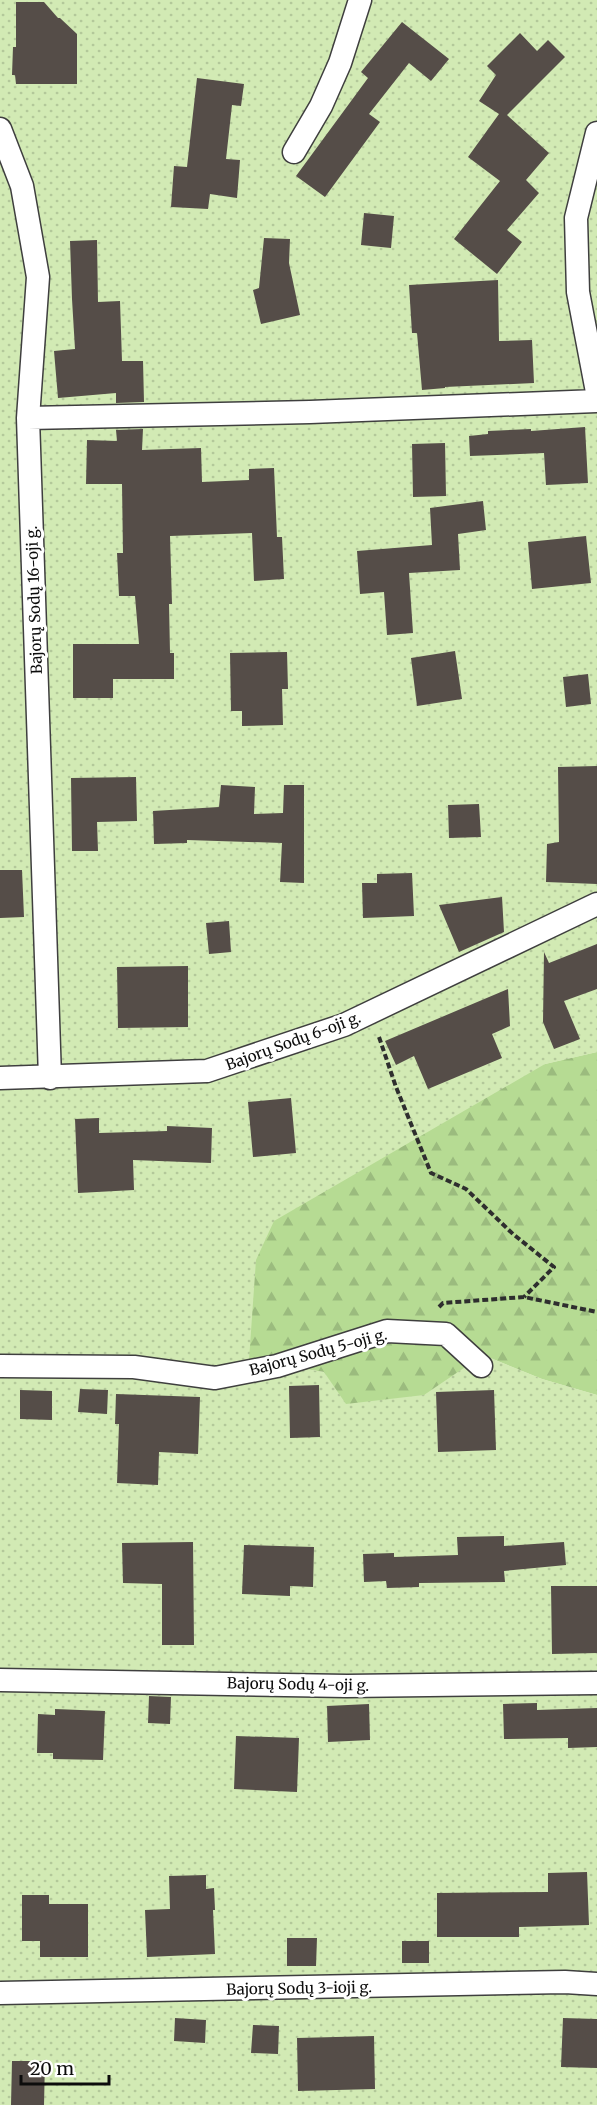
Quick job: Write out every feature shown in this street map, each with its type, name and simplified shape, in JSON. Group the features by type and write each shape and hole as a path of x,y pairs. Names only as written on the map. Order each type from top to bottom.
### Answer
{"street":[{"path":"294,152 321,105 340,63 360,0"},
{"name":"Bajorų Sodų 16-oji g.","path":"0,129 22,186 38,277 28,418 50,1078"},
{"path":"597,133 576,218 578,292 597,393"},
{"path":"28,418 310,412 597,401"},
{"name":"Bajorų Sodų 6-oji g.","path":"0,1078 207,1071 344,1025 597,904"},
{"name":"Bajorų Sodų 5-oji g.","path":"0,1366 134,1367 215,1378 277,1366 387,1331 446,1334 481,1366"},
{"name":"Bajorų Sodų 4-oji g.","path":"0,1680 347,1686 597,1683"},
{"name":"Bajorų Sodų 3-ioji g.","path":"0,1993 597,1984"}],"path":[{"path":"371,1012 396,1087 431,1173 466,1189 513,1234 555,1267 524,1297"},
{"path":"416,1333 443,1303 524,1297 597,1312"}],"green space":[{"path":"0,0 597,0 597,1052 545,1064 250,1360 324,1372 483,1355 542,1379 597,1395 597,2105 0,2105"},
{"path":"597,1052 597,1395 542,1379 483,1355 424,1395 346,1404 324,1372 249,1360 256,1260 274,1221 545,1064"}],"building":[{"path":"16,2 44,2 77,34 77,84 16,84 15,75 12,75 13,47 16,47"},
{"path":"402,22 449,59 431,81 409,63 369,114 380,122 325,197 296,176 368,78 361,72"},
{"path":"520,33 537,51 548,40 565,57 507,115 549,153 526,180 539,193 507,230 522,242 497,274 454,239 500,181 468,157 499,114 479,101 496,75 487,66"},
{"path":"197,78 244,84 241,106 232,105 226,159 240,160 237,198 210,194 208,209 171,207 174,166 187,167"},
{"path":"364,213 394,216 391,248 361,245"},
{"path":"264,238 290,239 289,263 300,315 261,324 253,290 259,288"},
{"path":"97,240 98,302 120,301 122,361 143,361 144,402 116,403 116,393 58,398 54,351 75,349 70,241"},
{"path":"498,280 499,341 532,340 534,383 422,390 417,333 412,333 409,285"},
{"path":"585,427 588,483 546,485 544,453 470,456 469,436 488,434 488,431"},
{"path":"143,429 142,450 201,448 202,482 249,480 249,469 274,468 277,537 282,537 284,579 254,581 252,533 170,536 172,604 169,604 170,653 174,653 174,679 113,679 113,698 73,698 73,644 139,644 135,596 119,596 117,553 123,553 122,484 86,484 87,440 117,441 116,430"},
{"path":"445,443 446,496 413,497 412,444"},
{"path":"483,501 486,530 458,534 460,570 409,573 413,633 387,635 384,592 360,594 357,551 432,545 430,508"},
{"path":"586,536 591,583 532,589 528,542"},
{"path":"455,651 462,699 417,706 411,658"},
{"path":"287,652 288,689 282,689 283,725 242,726 242,711 231,711 230,653"},
{"path":"588,674 591,704 566,707 563,677"},
{"path":"597,766 597,884 546,882 547,844 559,842 558,767"},
{"path":"136,777 137,821 97,822 98,851 72,851 71,778"},
{"path":"221,785 255,787 254,814 283,813 284,785 304,785 304,883 280,882 282,843 187,840 187,843 154,844 153,811 219,807"},
{"path":"479,804 481,837 449,838 448,805"},
{"path":"0,870 22,870 24,917 0,918"},
{"path":"412,873 414,916 363,918 362,883 377,883 377,874"},
{"path":"502,897 504,932 459,952 439,905"},
{"path":"229,921 231,952 209,954 206,923"},
{"path":"597,944 597,989 564,1001 580,1039 554,1049 543,1022 544,952 549,963"},
{"path":"188,966 188,1027 118,1028 117,967"},
{"path":"508,989 510,1026 492,1034 502,1058 428,1089 414,1056 396,1065 385,1041"},
{"path":"291,1098 296,1153 253,1157 248,1102"},
{"path":"99,1118 99,1133 167,1131 167,1126 212,1128 211,1163 133,1160 134,1190 78,1193 75,1119"},
{"path":"319,1385 320,1437 290,1438 289,1386"},
{"path":"80,1389 108,1390 107,1414 78,1412"},
{"path":"20,1390 52,1391 52,1420 20,1419"},
{"path":"494,1390 496,1450 438,1452 436,1392"},
{"path":"116,1394 200,1397 198,1454 159,1452 158,1485 117,1483 119,1424 115,1424"},
{"path":"504,1536 504,1546 564,1542 566,1565 504,1571 505,1582 419,1583 419,1587 387,1588 386,1581 364,1582 363,1554 394,1553 394,1557 458,1555 457,1537"},
{"path":"193,1542 194,1645 162,1645 162,1584 123,1583 122,1543"},
{"path":"244,1545 314,1547 313,1587 290,1586 290,1596 242,1594"},
{"path":"551,1586 597,1586 597,1653 552,1654"},
{"path":"149,1696 171,1697 170,1724 148,1723"},
{"path":"537,1703 537,1710 597,1708 597,1747 568,1748 568,1738 504,1739 503,1704"},
{"path":"369,1704 370,1740 328,1742 327,1706"},
{"path":"55,1709 105,1711 103,1760 53,1759 53,1753 37,1753 38,1714 55,1715"},
{"path":"236,1736 299,1738 297,1792 234,1789"},
{"path":"587,1872 589,1925 519,1927 519,1937 437,1937 437,1893 548,1892 548,1873"},
{"path":"206,1875 206,1889 214,1888 215,1954 147,1957 145,1910 170,1909 169,1876"},
{"path":"22,1895 49,1895 49,1904 88,1904 88,1957 40,1957 40,1941 22,1941"},
{"path":"287,1938 317,1938 316,1966 287,1966"},
{"path":"402,1941 429,1941 429,1963 402,1963"},
{"path":"175,2018 206,2020 205,2043 174,2041"},
{"path":"563,2018 597,2019 597,2068 561,2067"},
{"path":"253,2025 279,2026 278,2054 251,2053"},
{"path":"374,2036 375,2089 298,2091 297,2038"},
{"path":"12,2061 45,2061 44,2105 11,2105"}]}
